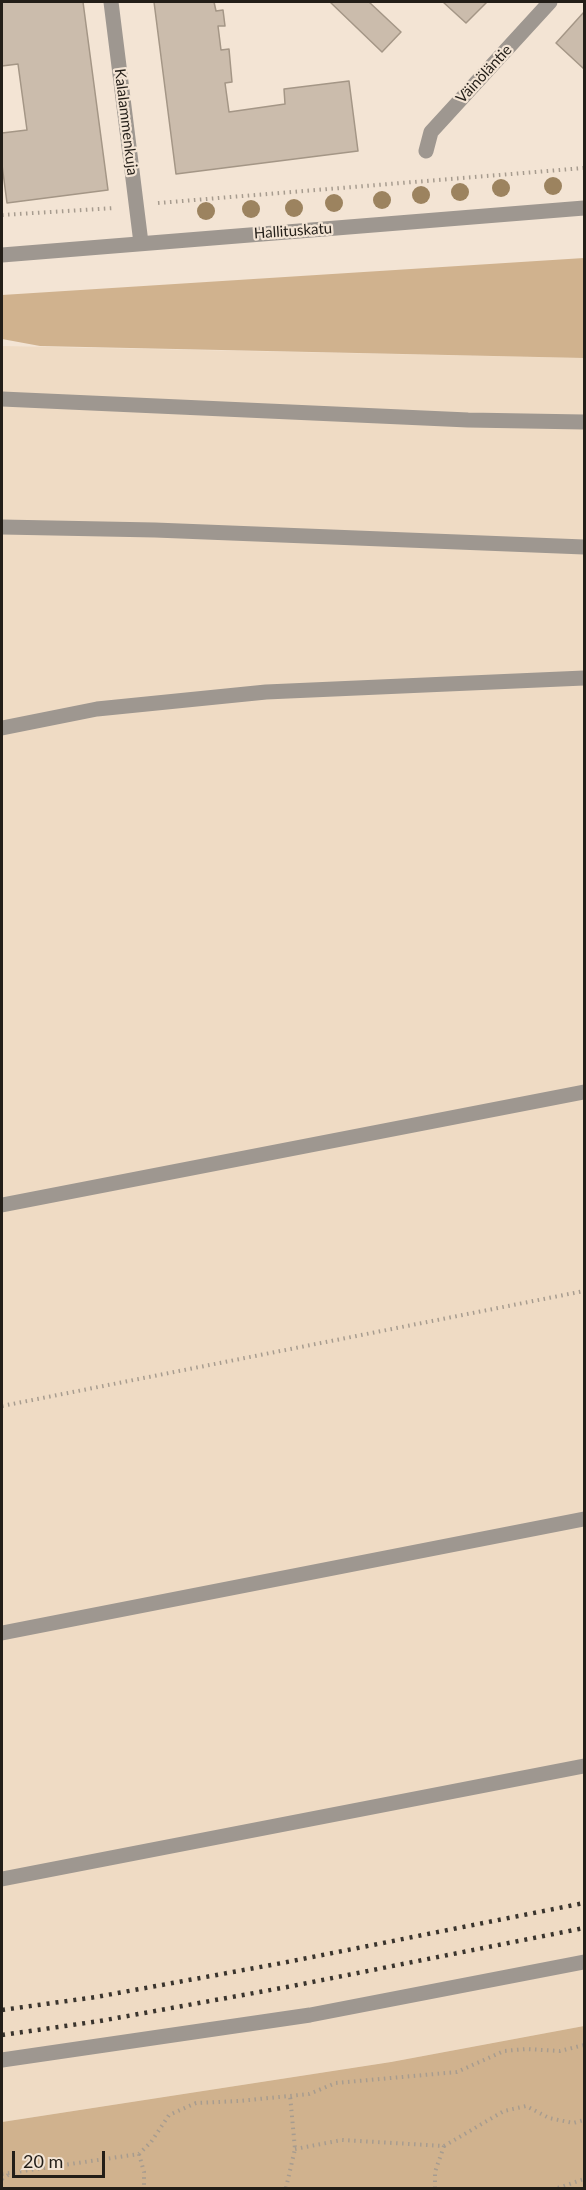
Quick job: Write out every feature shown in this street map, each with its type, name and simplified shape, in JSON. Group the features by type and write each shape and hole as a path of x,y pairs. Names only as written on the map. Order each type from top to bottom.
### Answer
{"street":[{"name":"Kalalammenkuja","path":"111,2 141,243"},
{"name":"Väinöläntie","path":"426,151 431,132 550,2"},
{"name":"Hallituskatu","path":"2,255 585,208"},
{"path":"2,399 468,420 585,422"},
{"path":"2,527 155,530 585,547"},
{"path":"2,728 97,709 266,692 585,678"},
{"path":"2,1205 585,1092"},
{"path":"2,1633 585,1519"},
{"path":"2,1879 585,1766"},
{"path":"2,2060 310,2015 585,1962"}],"path":[{"path":"155,203 585,168"},
{"path":"2,215 118,208"},
{"path":"2,1406 585,1291"},
{"path":"2,2174 139,2154 151,2142 169,2115 196,2103 309,2094 336,2083 457,2072 504,2050 560,2051 585,2045"},
{"path":"285,2188 294,2150 290,2095"},
{"path":"294,2150 342,2140 444,2146 504,2111 526,2106 549,2118 573,2123 585,2120"},
{"path":"435,2188 435,2172 444,2146"},
{"path":"139,2154 144,2172 144,2188"},
{"path":"2,2179 13,2172"},
{"path":"558,2188 585,2179"}],"shaded area":[{"path":"584,258 584,358 40,346 2,339 2,295"},
{"path":"2,346 584,358 584,2026 391,2062 2,2122"},
{"path":"584,2026 584,2188 2,2188 2,2122 391,2062"}],"building":[{"path":"2,2 83,2 108,190 7,203 2,165 2,133 27,130 18,64 2,66"},
{"path":"154,2 214,2 216,11 223,10 225,26 218,26 221,50 229,49 232,82 225,83 229,112 285,104 284,89 349,81 358,151 176,174"},
{"path":"330,2 369,2 401,32 382,52"},
{"path":"443,2 487,2 466,23"},
{"path":"584,12 584,69 556,43"}],"railway":[{"path":"2,2010 96,1997 282,1963 584,1903"},
{"path":"2,2035 100,2021 287,1987 584,1928"}]}
